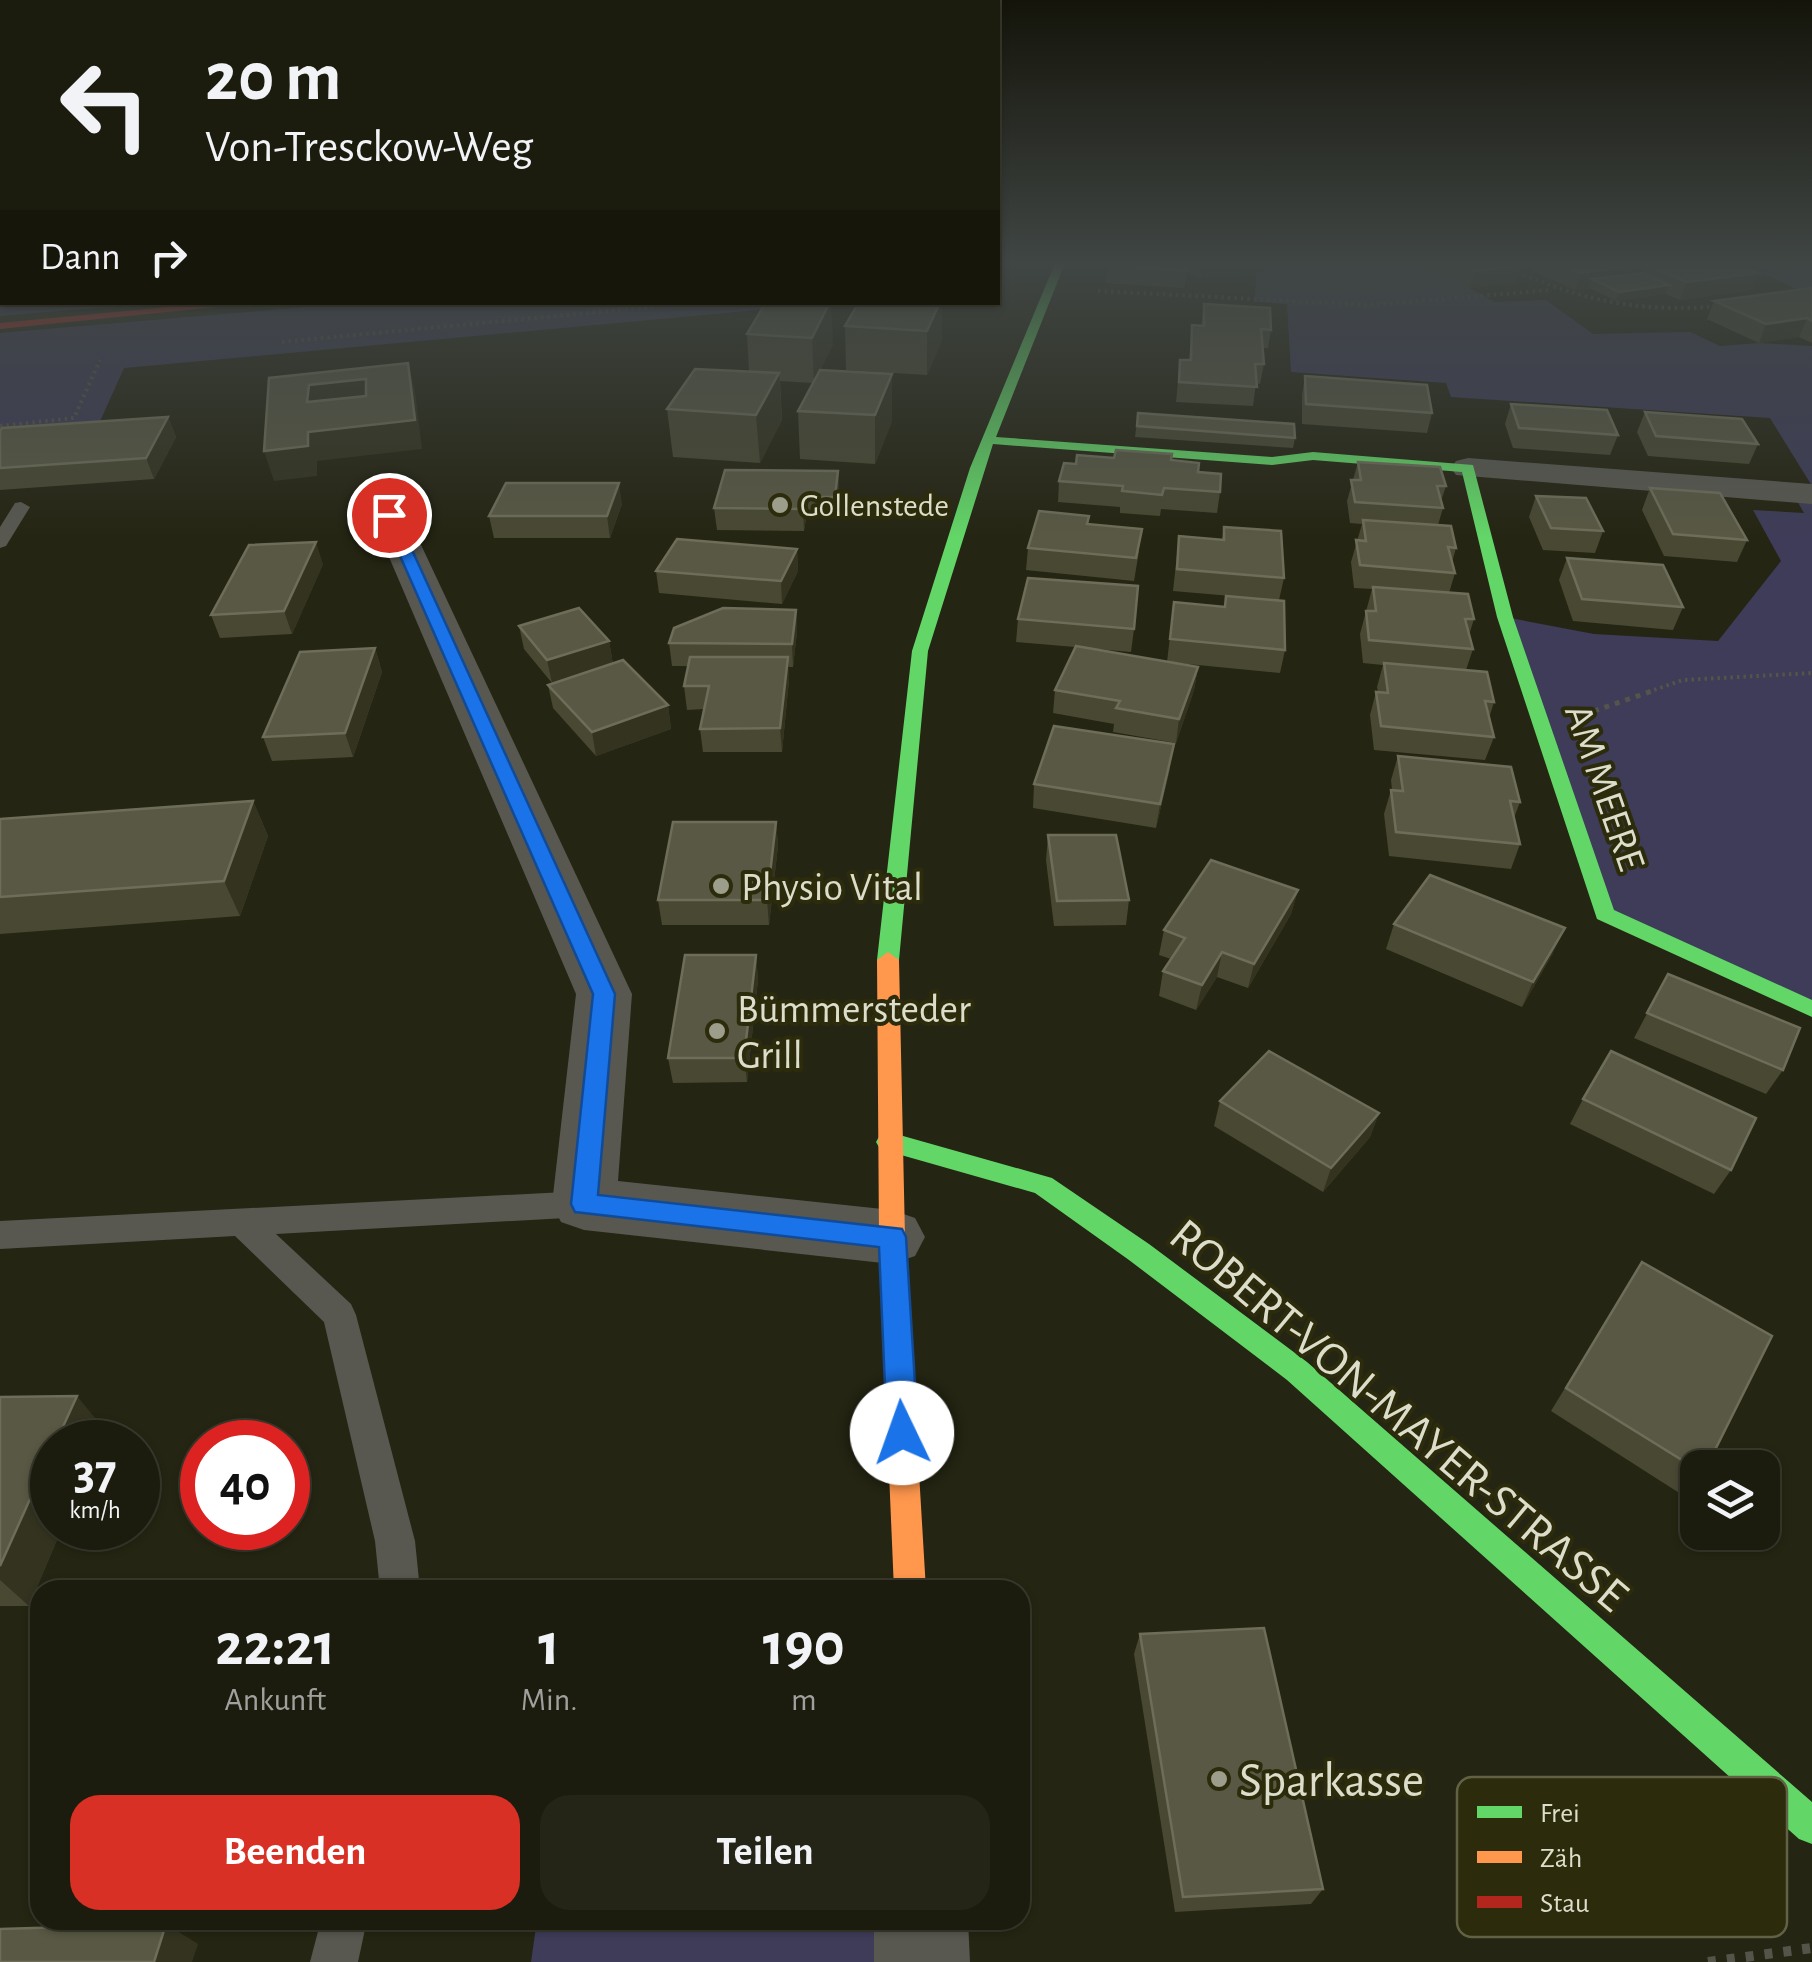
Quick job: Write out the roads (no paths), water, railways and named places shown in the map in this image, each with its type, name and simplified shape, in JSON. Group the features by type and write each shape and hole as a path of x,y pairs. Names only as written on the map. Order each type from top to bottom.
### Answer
{"street":[{"path":"909,1580 892,1237 888,937 920,651 988,440 1021,355"},
{"path":"988,440 1272,461 1313,456 1812,494"},
{"name":"AM MEERE","path":"1468,468 1505,617 1605,914 1812,1010"},
{"path":"389,515 604,994 584,1204 892,1237"},
{"name":"ROBERT-VON-MAYER-STRASSE","path":"889,1142 1043,1184 1139,1252 1297,1371 1757,1777"},
{"name":"ROBERT-VON-MAYER-STRASSE","path":"1787,1804 1812,1826"},
{"path":"921,1930 922,1962"}],"lane":[{"path":"0,542 21,506"},
{"path":"0,1235 584,1204"},
{"path":"242,1222 339,1315 395,1541 399,1580"},
{"path":"334,1962 342,1930"}],"place":[{"name":"Gollenstede","path":"780,505"},
{"name":"Physio Vital","path":"721,886"},
{"name":"Bümmersteder Grill","path":"717,1031"},
{"name":"Sparkasse","path":"1219,1779"}]}
